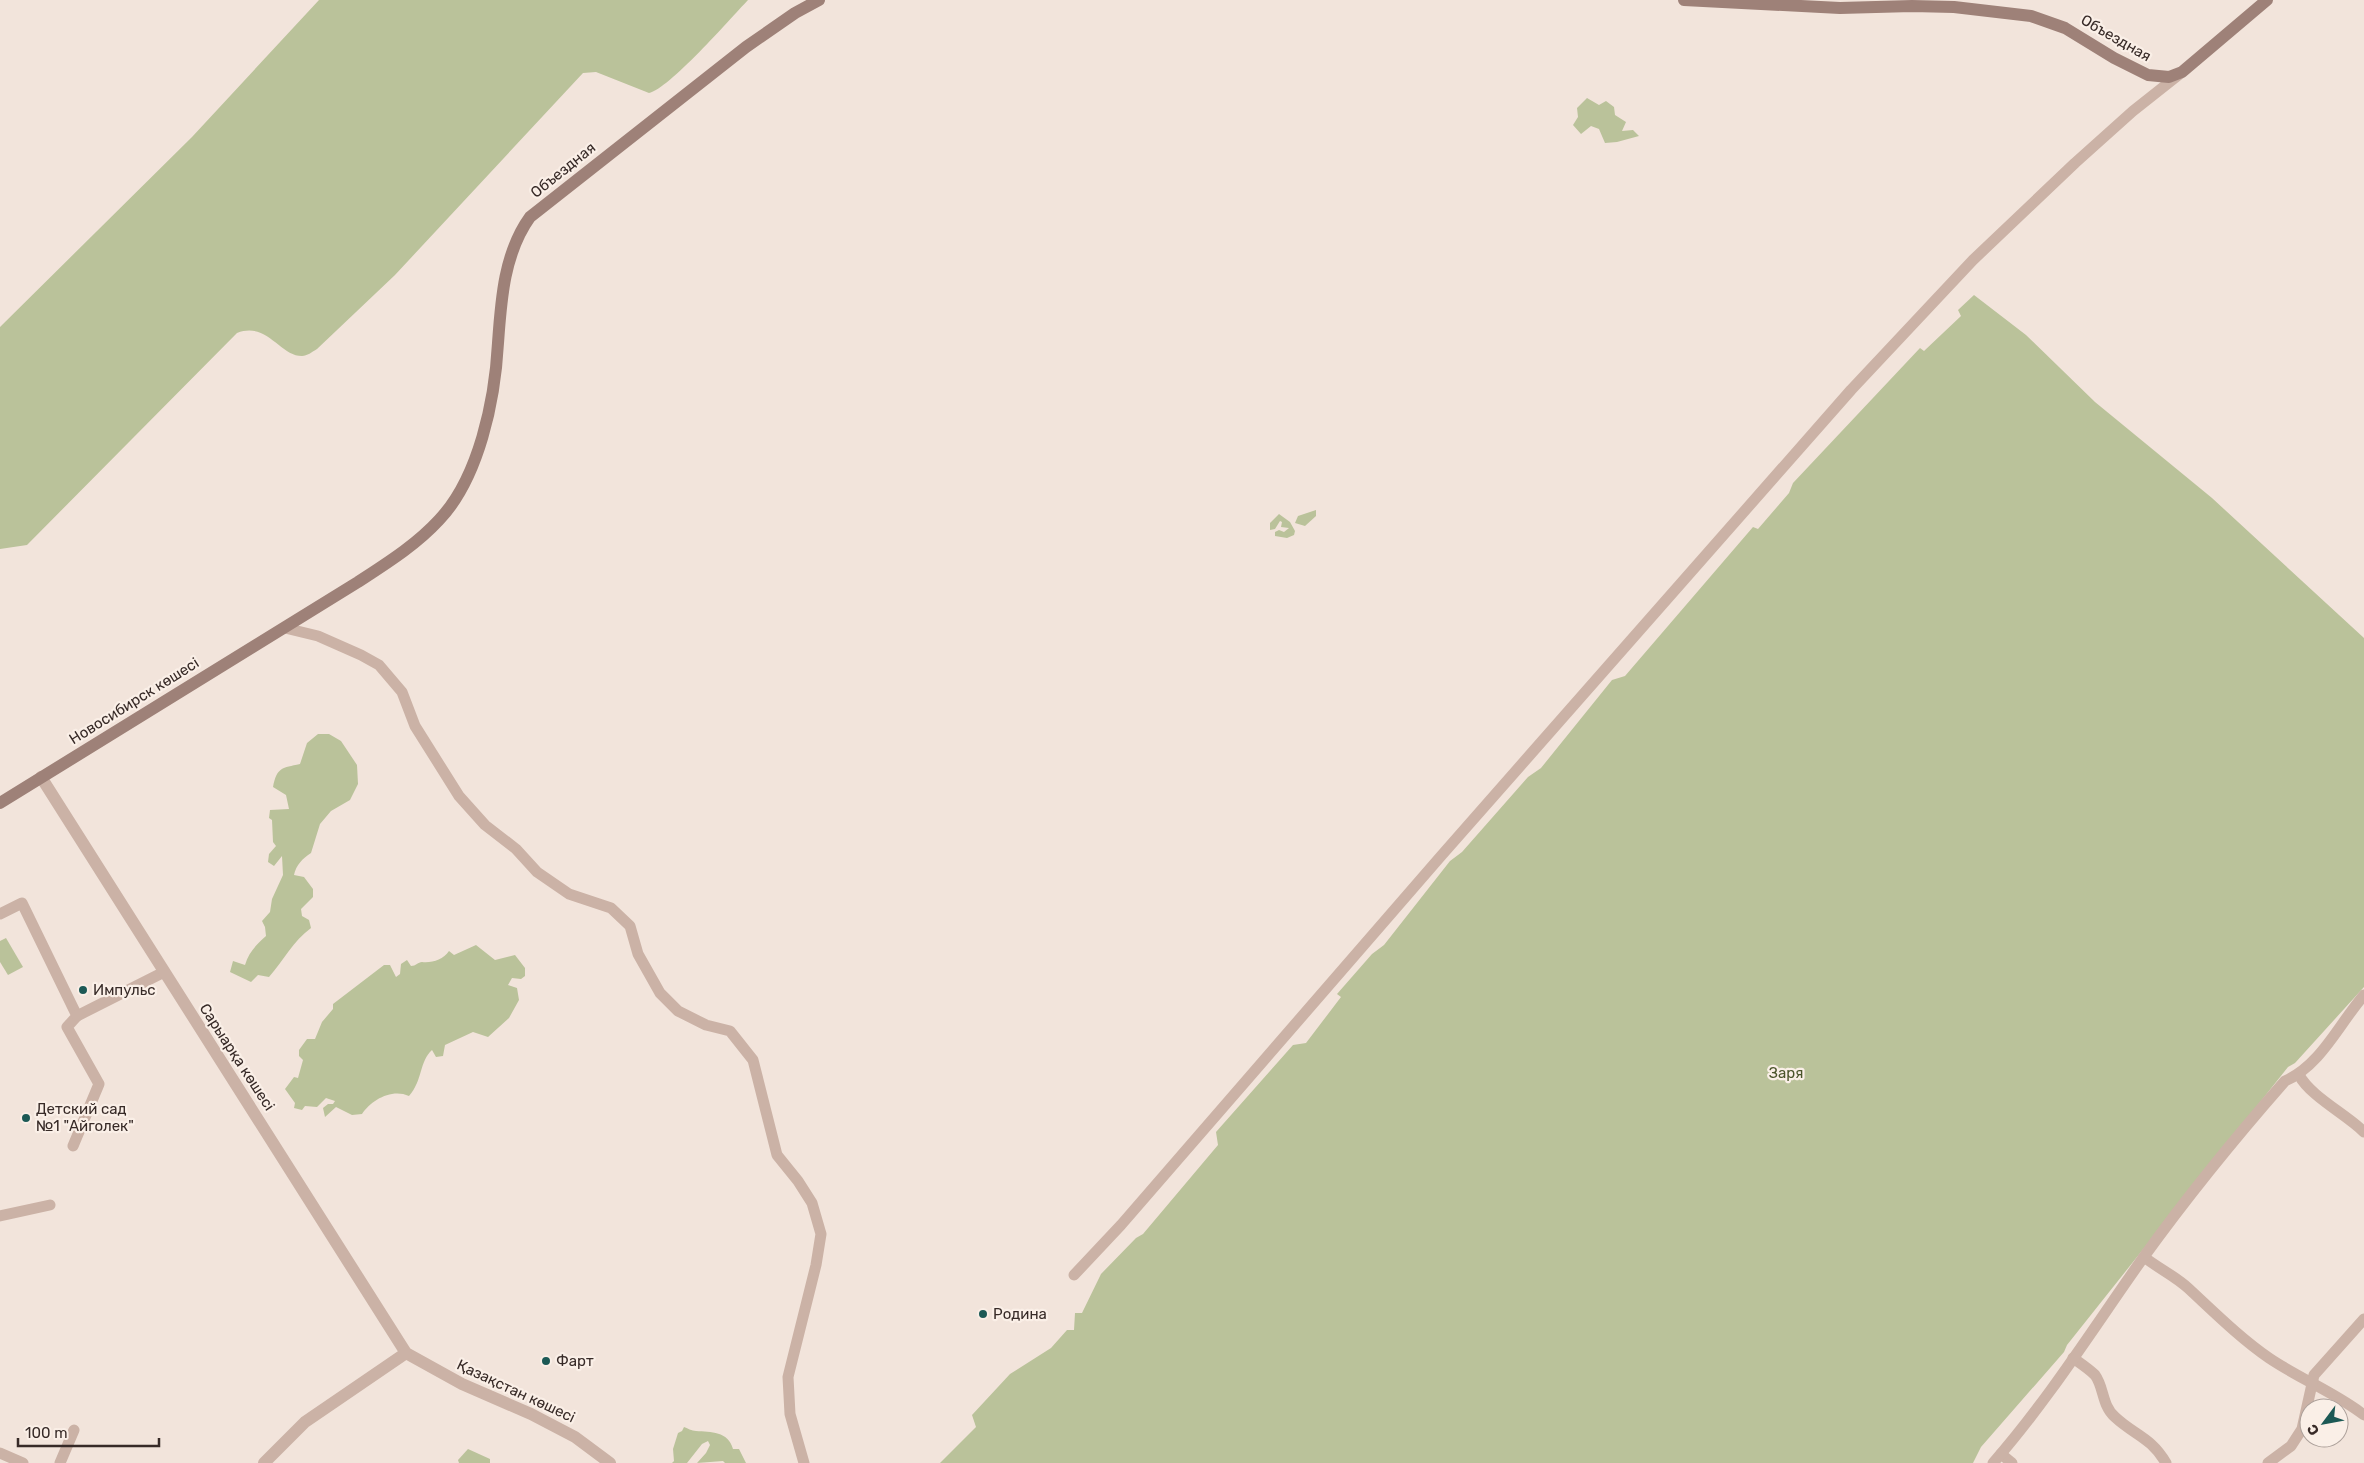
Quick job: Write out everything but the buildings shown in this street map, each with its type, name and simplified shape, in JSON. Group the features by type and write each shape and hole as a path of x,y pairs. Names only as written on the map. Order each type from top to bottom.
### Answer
{"main road":[{"name":"Объездная","path":"285,628 407,550 452,505 481,441 494,384 501,302 507,271 513,250 523,227 530,217 746,47 795,13 819,0"},
{"name":"Объездная","path":"1684,0 1840,8 1954,7 2031,16 2065,28 2114,58 2148,75 2169,77 2182,72"},
{"path":"2182,72 2267,0"},
{"name":"Новосибирск көшесі","path":"0,803 285,628"}],"street":[{"path":"1074,1276 1121,1225 1441,856 1851,390 1973,260 2082,157 2182,72"},
{"path":"285,628 318,636 379,665 402,692 415,726 459,796 485,825 516,849 537,872 569,894 611,908 630,926 638,954 660,993 678,1011 706,1025 730,1032 754,1060 777,1155 798,1181 812,1203 821,1234 816,1265 788,1377 790,1414 804,1463"},
{"name":"Сарыарқа көшесі","path":"41,778 406,1353"},
{"path":"0,914 22,903 77,1016"},
{"path":"73,1146 99,1084 67,1027 77,1016 164,972"},
{"path":"1993,1463 2034,1414 2144,1258 2245,1126 2285,1081 2299,1075 2326,1047 2364,995"},
{"path":"2299,1075 2315,1094 2351,1119 2364,1132"},
{"path":"0,1216 50,1205"},
{"path":"2144,1258 2186,1286 2205,1305 2267,1357 2287,1370 2313,1382 2364,1415"},
{"path":"2268,1463 2291,1446 2302,1429 2314,1375 2364,1318"},
{"path":"264,1463 305,1422 406,1353"},
{"name":"Қазақстан көшесі","path":"406,1353 462,1384 575,1436 610,1463"},
{"path":"2073,1358 2095,1376 2103,1400 2114,1417 2144,1437 2159,1450 2166,1463"},
{"path":"60,1463 74,1430"},
{"path":"0,1453 23,1463"},
{"path":"2001,1454 2012,1463"}],"green space":[{"path":"319,0 748,0 684,67 658,89 649,93 596,72 583,73 395,275 317,349 304,356 294,355 265,335 248,331 237,333 27,545 0,549 0,327 192,137"},
{"path":"1587,98 1599,105 1606,101 1614,107 1615,115 1626,122 1622,131 1633,130 1639,136 1605,143 1599,129 1591,126 1581,134 1573,125 1578,117 1577,108"},
{"name":"Заря","path":"1974,295 2026,335 2095,402 2212,498 2364,638 2364,987 2295,1063 2288,1067 2067,1345 2064,1352 1981,1447 1973,1463 940,1463 976,1427 972,1415 1010,1374 1051,1348 1067,1330 1074,1330 1075,1313 1082,1313 1101,1274 1136,1238 1143,1234 1218,1145 1216,1132 1293,1045 1306,1043 1341,997 1337,994 1372,954 1384,945 1450,861 1462,852 1528,777 1541,768 1612,680 1625,676 1753,527 1758,529 1789,493 1793,483 1920,348 1924,351 1961,316 1958,310"},
{"path":"1316,510 1316,516 1305,526 1295,523 1298,516"},
{"path":"1279,514 1290,522 1295,531 1294,535 1287,538 1275,536 1275,532 1279,530 1284,532 1289,528 1281,527 1282,522 1280,521 1275,529 1270,530 1270,523"},
{"path":"318,734 329,734 341,741 357,765 358,784 350,800 331,811 320,824 311,853 300,862 295,871 294,875 304,877 313,889 313,897 301,909 302,916 309,920 311,928 294,945 269,977 258,975 251,982 230,972 233,961 245,965 253,949 266,936 262,921 270,912 272,899 283,875 282,856 274,866 268,862 269,854 276,846 273,842 272,820 269,818 270,810 289,809 286,795 273,787 276,776 281,770 300,764 307,743"},
{"path":"6,938 23,967 8,975 0,962 0,941"},
{"path":"476,945 495,960 515,955 525,968 525,976 521,979 512,978 508,985 517,988 519,1000 509,1018 488,1037 473,1032 445,1045 443,1056 436,1057 432,1050 425,1060 417,1084 409,1096 396,1093 389,1094 376,1100 362,1114 352,1115 336,1107 325,1117 323,1108 328,1104 333,1104 335,1101 326,1098 317,1107 305,1106 302,1110 294,1108 295,1103 285,1089 294,1077 298,1078 303,1060 299,1056 299,1050 307,1039 315,1039 322,1022 333,1009 333,1004 384,965 390,965 396,977 400,974 401,964 407,960 413,966 421,962 437,960 444,957 449,951 454,955"},
{"path":"684,1427 693,1431 713,1432 723,1436 731,1443 733,1449 739,1449 746,1463 725,1463 723,1461 697,1463 710,1445 708,1441 702,1444 687,1463 672,1463 674,1461 673,1449 678,1433"},
{"path":"468,1449 490,1459 490,1463 459,1463 458,1460"}],"place":[{"name":"Импульс","path":"83,990"},
{"name":"Детский сад №1 \"Айголек\"","path":"26,1118"},
{"name":"Родина","path":"983,1314"},
{"name":"Фарт","path":"546,1361"}]}
